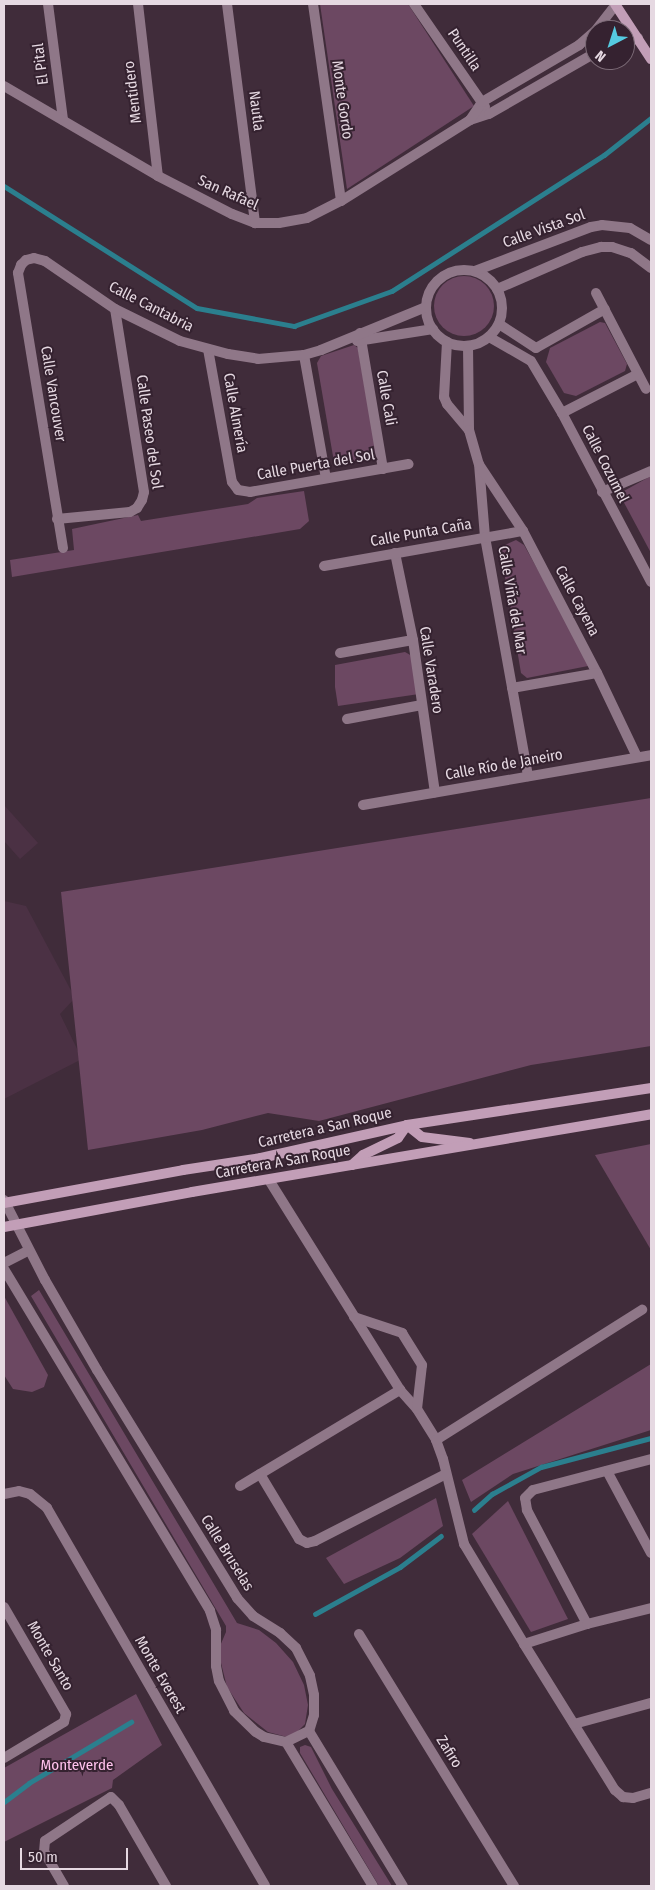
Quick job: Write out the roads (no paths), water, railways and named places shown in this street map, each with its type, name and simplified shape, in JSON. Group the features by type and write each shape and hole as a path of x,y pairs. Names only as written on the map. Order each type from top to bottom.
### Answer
{"main road":[{"path":"616,4 651,59"},
{"name":"Carretera a San Roque","path":"4,1202 260,1158 407,1125 651,1088"},
{"name":"Carretera A San Roque","path":"4,1227 192,1192 651,1114"},
{"path":"352,1165 363,1155 398,1138 407,1125 422,1136 473,1144"}],"street":[{"name":"El Pital","path":"48,4 62,120"},
{"name":"Mentidero","path":"138,4 158,176"},
{"name":"Nautla","path":"227,4 255,223"},
{"name":"Monte Gordo","path":"313,4 341,201"},
{"name":"Puntilla","path":"414,4 489,114"},
{"name":"San Rafael","path":"603,20 616,4"},
{"name":"San Rafael","path":"470,120 482,102 579,45 585,39"},
{"path":"558,57 566,69"},
{"name":"San Rafael","path":"4,86 158,176 232,214 255,223 280,223 307,218 341,201 470,120 489,114 585,59"},
{"name":"Calle Vista Sol","path":"475,271 591,227 602,225 630,228 651,240"},
{"path":"497,289 582,252 601,247 612,247 631,253 651,268"},
{"name":"Calle Cantabria","path":"18,273 21,265 26,260 34,258 45,261 115,309 180,341 258,359 304,355 346,340 361,337 433,329"},
{"path":"459,270 475,271 492,281 497,289 503,306 499,324 489,337 468,346 447,342 433,329 426,308 433,285 444,275 459,270"},
{"name":"Calle Vancouver","path":"18,273 63,548"},
{"path":"596,293 646,389"},
{"name":"Calle Cantabria","path":"361,337 426,308"},
{"name":"Calle Paseo del Sol","path":"57,519 130,512 137,508 142,500 144,492 115,309"},
{"path":"531,361 536,348 605,309"},
{"path":"499,324 536,348"},
{"name":"Calle Cali","path":"361,337 383,469"},
{"name":"Calle Cozumel","path":"489,337 531,361 562,413 651,582"},
{"name":"Calle Viña del Mar","path":"447,342 444,397 447,404 469,430"},
{"name":"Calle Viña del Mar","path":"468,346 469,430 480,464 485,537 528,776"},
{"name":"Calle Almería","path":"208,349 232,482"},
{"path":"304,355 326,478"},
{"path":"562,413 638,374"},
{"name":"Calle Puerta del Sol","path":"232,482 234,487 244,493 409,464"},
{"name":"Calle Cayena","path":"480,464 523,530 598,674 637,757"},
{"path":"602,492 651,471"},
{"name":"Calle Punta Caña","path":"324,566 523,530"},
{"name":"Calle Varadero","path":"395,553 412,640 435,792"},
{"path":"340,653 412,640"},
{"path":"512,688 598,674"},
{"path":"347,719 422,705"},
{"name":"Calle Río de Janeiro","path":"363,805 651,756"},
{"path":"269,1180 400,1390 417,1409 436,1440 464,1544 524,1644 615,1790 623,1797 633,1798 651,1793"},
{"name":"Calle Bruselas","path":"4,1202 96,1370 236,1598 253,1616 280,1632 296,1648 310,1676 314,1695 314,1715 309,1731"},
{"path":"4,1263 29,1250"},
{"path":"4,1269 210,1611 216,1630 216,1666 219,1681 234,1711 264,1737 286,1742 309,1731 403,1886"},
{"path":"436,1440 642,1310"},
{"path":"354,1316 402,1334 422,1365 417,1409"},
{"path":"240,1486 400,1390"},
{"path":"586,1624 526,1510 525,1498 533,1490 651,1459"},
{"path":"607,1471 651,1553"},
{"path":"260,1474 299,1539 307,1543 315,1541 446,1474"},
{"name":"Monte Everest","path":"4,1494 19,1491 30,1494 47,1508 265,1886"},
{"name":"Monte Santo","path":"4,1607 66,1714 64,1722 4,1758"},
{"path":"524,1644 586,1624 651,1608"},
{"name":"Zafiro","path":"358,1634 514,1886"},
{"path":"574,1724 651,1702"},
{"path":"286,1742 373,1886"},
{"path":"64,1886 44,1852 45,1841 111,1798 120,1805 166,1886"}],"waterway":[{"path":"4,186 197,308 294,326 392,291 604,155 651,118"},
{"path":"474,1510 492,1494 541,1467 651,1438"},
{"path":"315,1614 400,1567 441,1536"},
{"path":"4,1802 29,1783 131,1722"}],"park label":[{"name":"Monteverde","path":"77,1766"}]}
